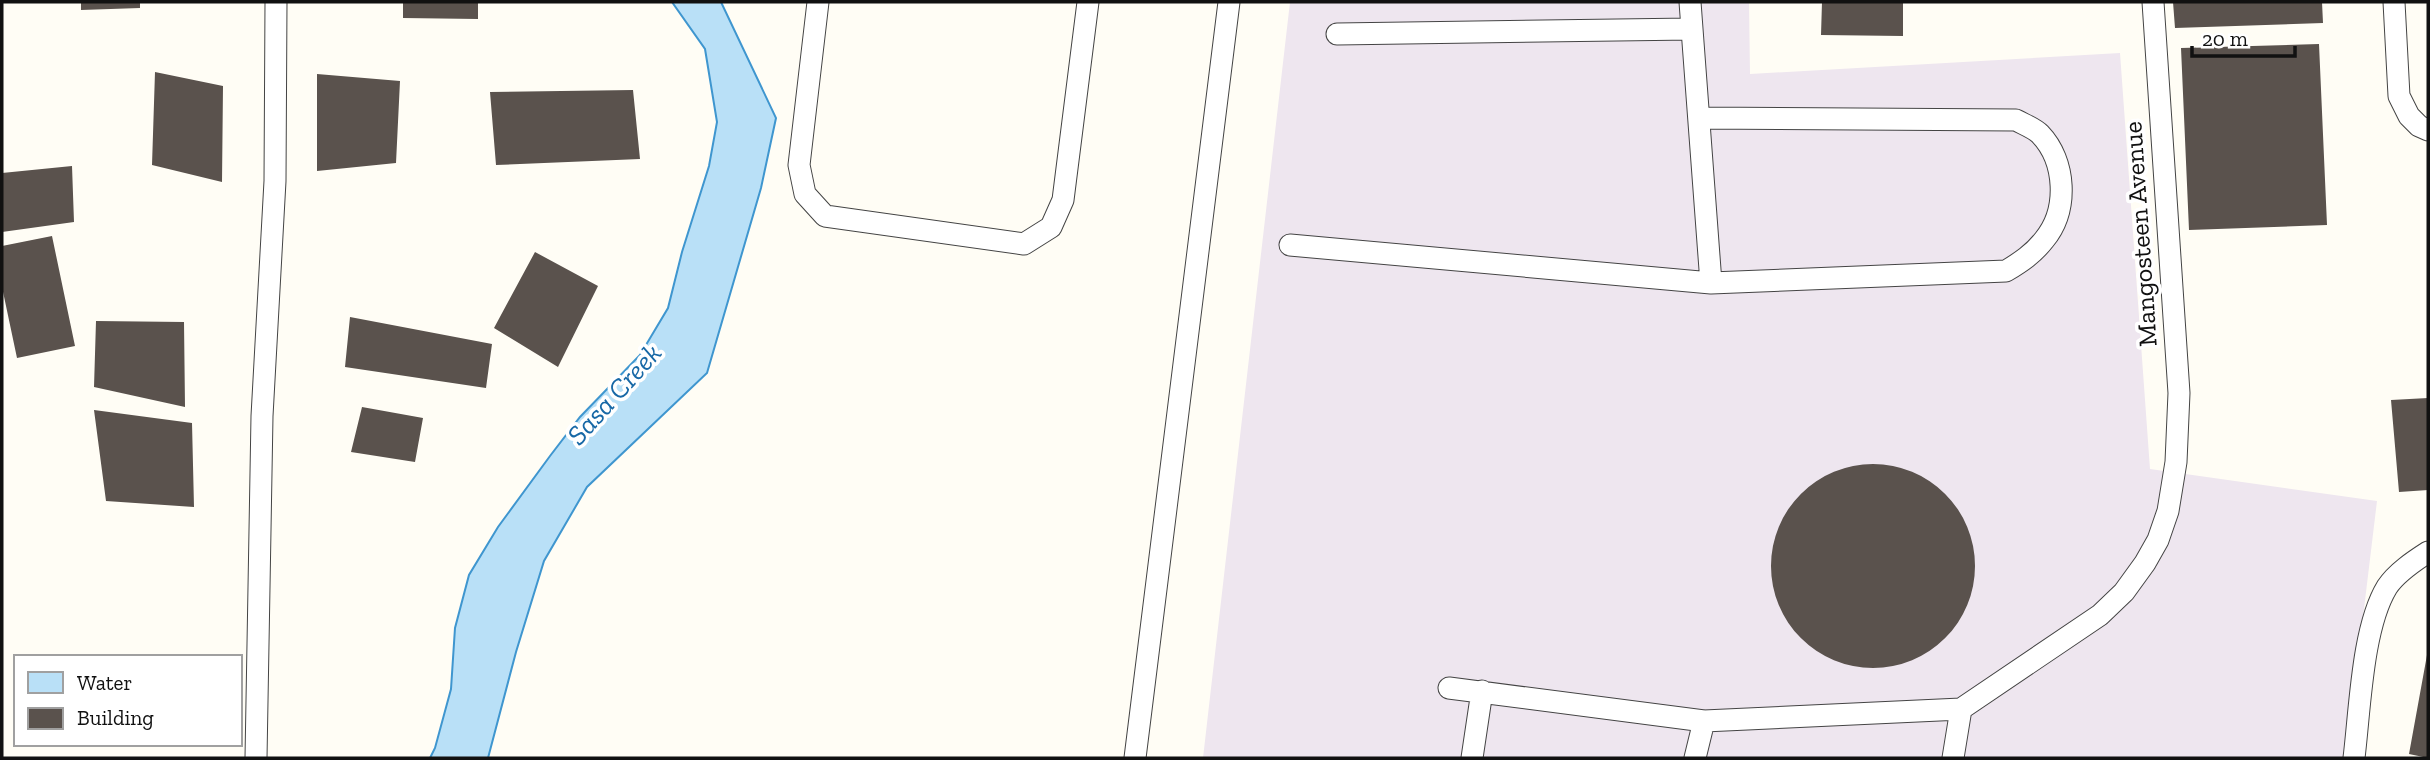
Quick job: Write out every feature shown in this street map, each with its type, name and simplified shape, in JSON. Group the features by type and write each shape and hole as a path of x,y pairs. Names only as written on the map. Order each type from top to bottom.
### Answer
{"lane":[{"path":"256,758 262,416 275,181 276,2"},
{"path":"818,2 799,165 805,194 825,216 1024,244 1051,227 1063,200 1088,2"},
{"path":"1135,758 1229,2"},
{"path":"1690,2 1711,283"},
{"name":"Mangosteen Avenue","path":"1961,709 2100,615 2124,592 2145,563 2158,540 2168,511 2176,462 2179,393 2153,2"},
{"path":"2394,2 2399,96 2409,116 2419,126 2428,130"},
{"path":"1337,34 1690,29"},
{"path":"1290,245 1711,283 2006,271 2028,258 2047,238 2058,212 2062,180 2056,155 2038,132 2016,120 1699,117"},
{"path":"2354,758 2370,632 2378,607 2388,585 2428,552"},
{"path":"1449,688 1704,722 1961,709 1953,758"},
{"path":"1472,758 1482,691"},
{"path":"1695,758 1704,722"}],"shaded area":[{"path":"1290,2 1749,2 1750,74 2120,53 2150,469 2377,501 2346,758 1203,758"}],"water":[{"name":"Sasa Creek","path":"672,2 721,2 776,118 761,188 707,373 587,487 544,561 488,758 430,758 451,689 455,628 469,575 498,527 550,456 580,417 640,355 668,308 709,166 717,122 705,49"}],"building":[{"path":"81,2 140,2 140,8 81,10"},
{"path":"403,2 478,2 478,19 403,18"},
{"path":"1822,2 1903,2 1903,36 1821,35"},
{"path":"2173,2 2322,2 2323,23 2175,28"},
{"path":"2319,44 2327,225 2189,230 2181,48"},
{"path":"155,72 223,86 222,182 152,165"},
{"path":"317,74 400,81 396,163 317,171"},
{"path":"633,90 640,159 496,165 490,92"},
{"path":"72,166 74,222 2,232 2,173"},
{"path":"52,236 75,346 17,358 2,287 2,246"},
{"path":"535,252 598,286 558,367 494,328"},
{"path":"350,317 492,344 486,388 345,367"},
{"path":"96,321 184,322 185,407 94,387"},
{"path":"2428,398 2428,490 2399,492 2391,400"},
{"path":"362,407 423,418 415,462 351,452"},
{"path":"94,410 192,423 194,507 106,501"},
{"path":"1873,464 1912,472 1930,481 1945,494 1958,509 1967,527 1975,566 1967,605 1958,623 1945,638 1930,651 1912,660 1873,668 1834,660 1816,651 1801,638 1788,623 1779,605 1771,566 1779,527 1788,509 1801,494 1816,481 1834,472"},
{"path":"2428,655 2428,758 2409,754"}]}
